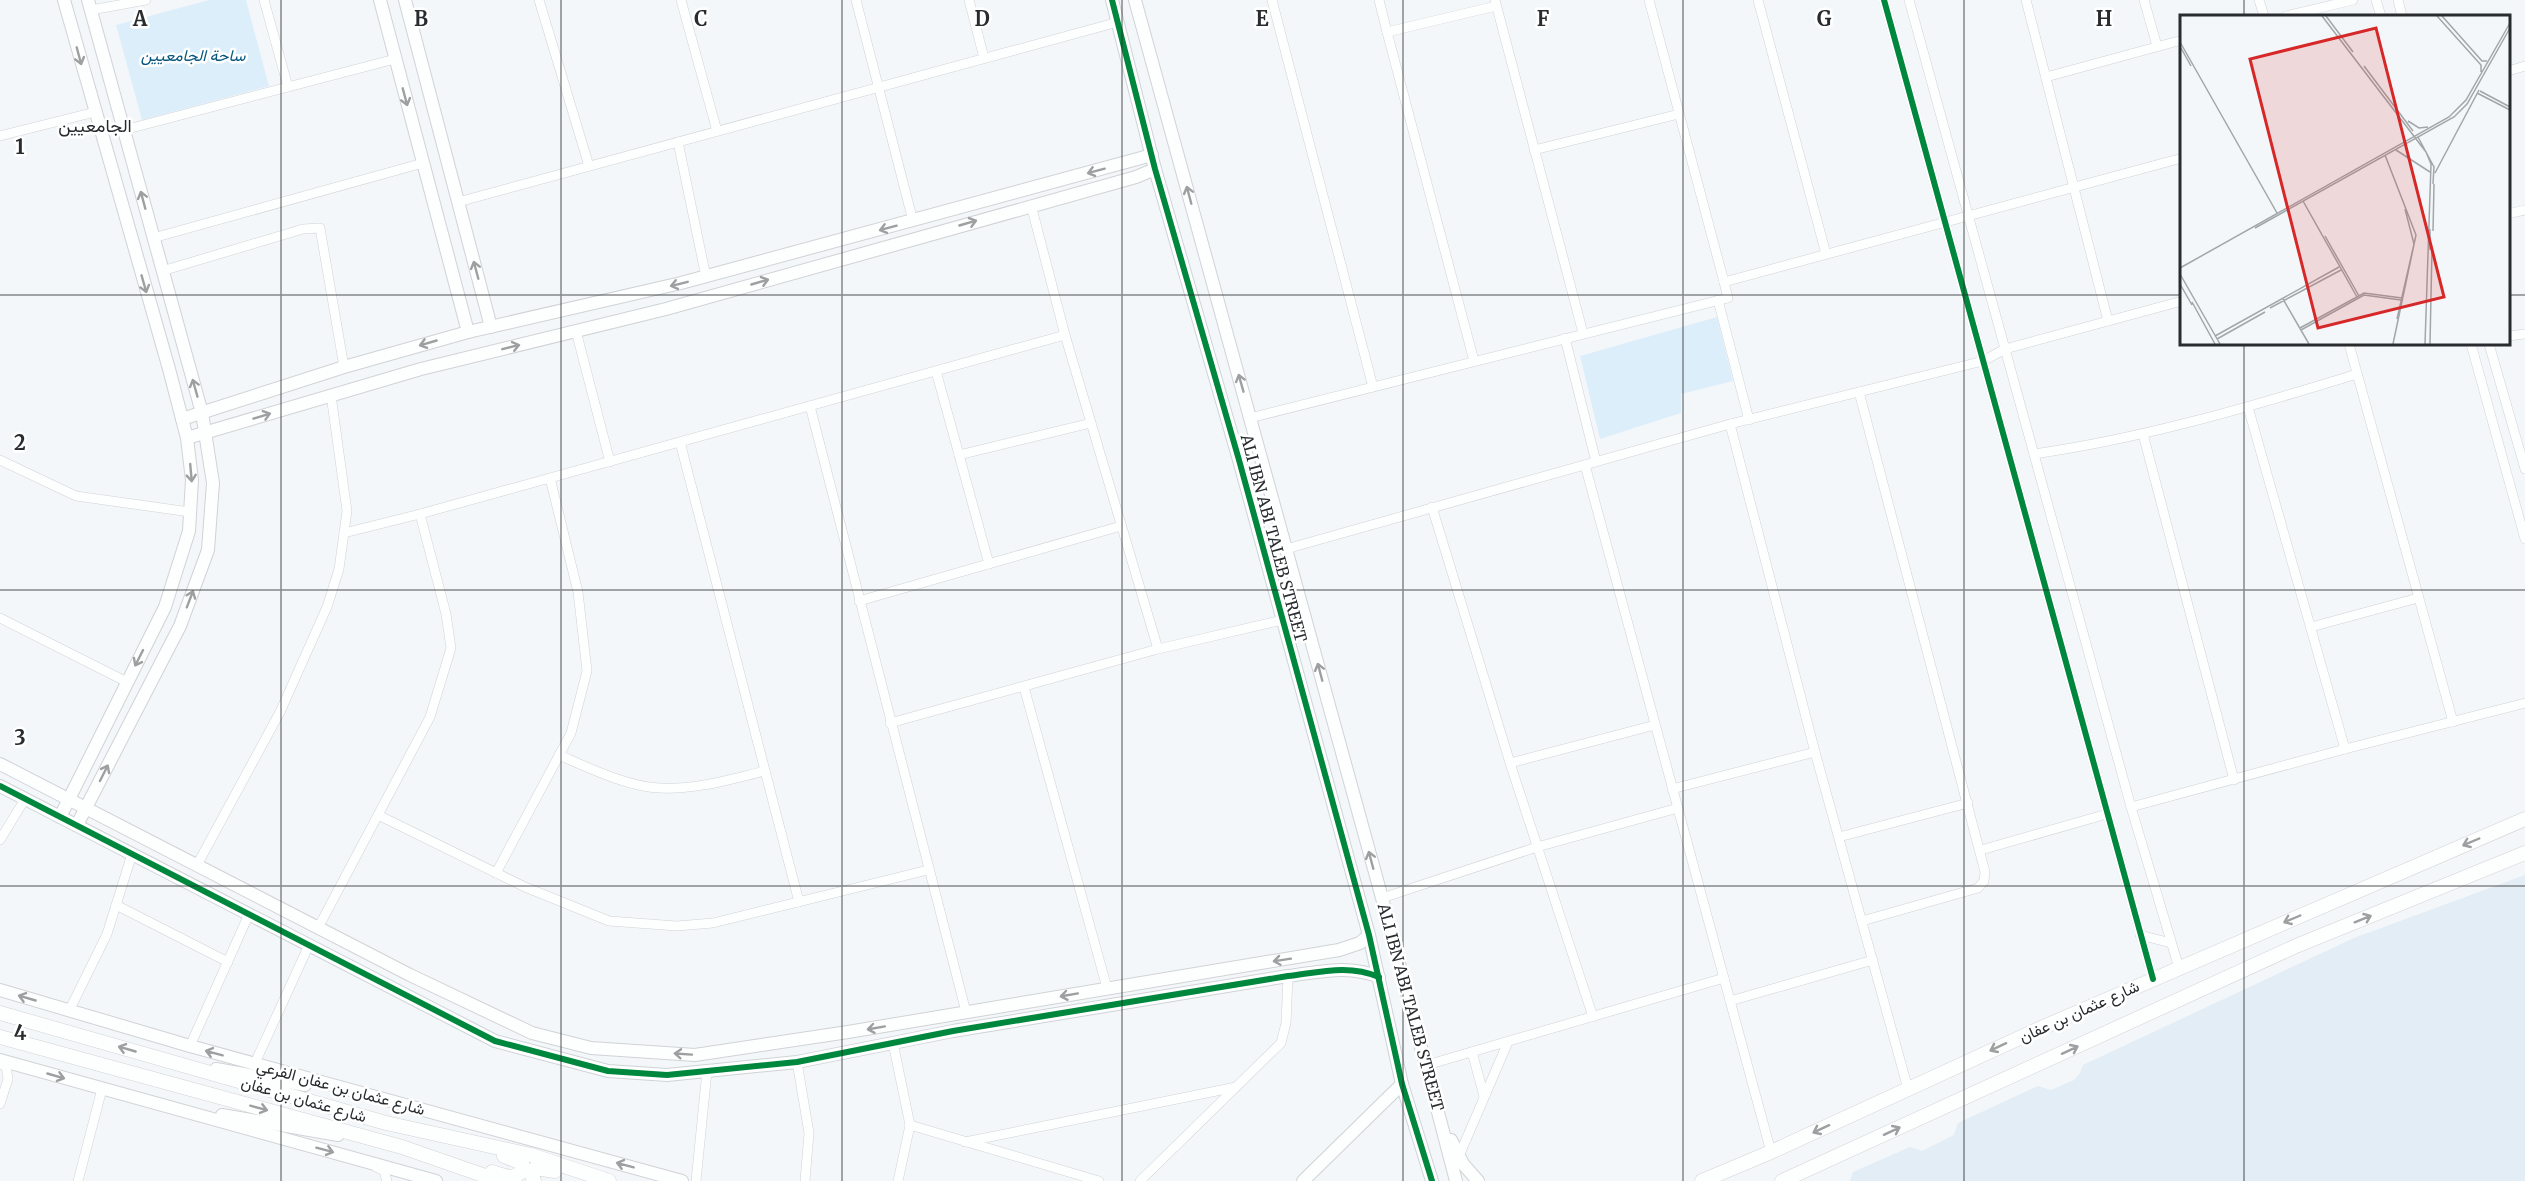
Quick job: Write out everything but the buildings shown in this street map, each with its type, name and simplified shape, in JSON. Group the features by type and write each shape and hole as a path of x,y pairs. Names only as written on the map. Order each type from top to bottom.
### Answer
{"main road":[{"name":"شارع عثمان بن عفان","path":"1701,1181 1771,1152 2179,968 2525,819"},
{"name":"شارع عثمان بن عفان","path":"1782,1181 2296,946 2525,853"},
{"name":"شارع عثمان بن عفان","path":"0,1012 386,1123 531,1155 609,1181"},
{"name":"شارع عثمان بن عفان","path":"0,1038 402,1147 500,1181"},
{"path":"386,1123 428,1138 513,1158 522,1163 523,1170 519,1175 511,1178 430,1152 402,1147"},
{"path":"534,1181 531,1173 535,1168 546,1168 589,1181"}],"street":[{"path":"60,817 165,607 189,531 192,480 187,438 182,419 64,0"},
{"path":"77,825 180,626 208,550 213,483 202,413 89,5 146,0"},
{"path":"264,0 288,87"},
{"path":"380,0 468,332"},
{"path":"405,0 491,327"},
{"path":"539,0 589,166"},
{"path":"681,0 717,131"},
{"path":"856,0 914,221"},
{"path":"969,0 984,58"},
{"name":"ALI IBN ABI TALEB STREET","path":"1112,0 1155,169 1239,460 1368,935 1402,1084 1423,1149"},
{"name":"ALI IBN ABI TALEB STREET","path":"1136,0 1382,898 1456,1181"},
{"path":"1272,0 1373,387"},
{"path":"1379,0 1474,361"},
{"path":"1250,418 1728,298 1649,0"},
{"path":"1758,0 1826,254"},
{"path":"1884,0 2152,980"},
{"path":"1909,0 2131,807 2179,968"},
{"path":"2026,0 2108,321"},
{"path":"2144,0 2157,46"},
{"path":"2259,0 2264,15"},
{"path":"2290,15 2353,0"},
{"path":"2376,0 2381,15"},
{"path":"2398,0 2402,15"},
{"path":"1387,32 1496,3 1583,333"},
{"path":"458,202 1118,22"},
{"path":"2046,77 2180,40"},
{"path":"124,130 395,59"},
{"path":"2510,70 2525,66"},
{"path":"0,136 94,112"},
{"path":"1534,150 1679,114"},
{"path":"678,142 705,277"},
{"path":"182,419 344,367 468,332 705,277 1152,155"},
{"path":"1724,282 2180,158"},
{"path":"153,238 423,163"},
{"path":"187,438 421,369 666,309 1136,177 1155,169"},
{"path":"1031,206 1065,335 1158,649"},
{"path":"2510,214 2525,210"},
{"path":"162,271 303,229 320,228 344,367"},
{"path":"1718,300 1749,420"},
{"path":"1286,549 1730,424 1983,361 2005,349 2180,301"},
{"path":"576,331 610,462"},
{"path":"2510,336 2525,334"},
{"path":"344,533 610,462 1065,335"},
{"path":"1565,338 1596,462"},
{"path":"2349,345 2453,722"},
{"path":"2471,345 2525,539"},
{"path":"2489,345 2525,469"},
{"path":"936,371 989,564"},
{"path":"2034,454 2095,446 2248,407 2356,374"},
{"path":"1859,392 1986,872 1984,881 1978,888 1862,921"},
{"path":"197,865 280,712 327,607 339,569 347,511 331,394"},
{"path":"810,406 966,1012"},
{"path":"2248,407 2345,749"},
{"path":"959,455 1091,423"},
{"path":"1730,424 1815,752 1908,1089"},
{"path":"2143,434 2234,780"},
{"path":"680,442 799,902"},
{"path":"0,460 76,496 190,512"},
{"path":"1585,465 1771,1152"},
{"path":"496,873 571,733 587,671 578,592 550,478"},
{"path":"1432,507 1510,763 1593,1017"},
{"path":"318,928 430,717 451,648 446,614 420,514"},
{"path":"859,601 1120,526"},
{"path":"2311,627 2418,598"},
{"path":"0,618 127,682"},
{"path":"890,723 1158,649 1282,620"},
{"path":"1024,687 1107,988"},
{"path":"2131,807 2525,703"},
{"path":"1510,763 1655,725"},
{"path":"1672,789 1815,752"},
{"path":"559,755 605,775 659,788 693,787 765,771"},
{"path":"0,764 410,975 532,1033 591,1047 695,1055 1339,950 1360,943 1368,935"},
{"path":"0,786 495,1041 608,1071 667,1075 797,1062 893,1043 1342,968 1364,971 1379,977"},
{"path":"0,840 25,799"},
{"path":"1839,837 1968,803"},
{"path":"1382,898 1537,847 1678,808"},
{"path":"1981,850 2107,814"},
{"path":"378,815 496,873 609,921 677,926 713,923 928,870"},
{"path":"69,1011 107,934 132,854"},
{"path":"116,905 228,962"},
{"path":"190,1046 249,914"},
{"path":"2140,935 2171,943"},
{"path":"255,1063 309,945"},
{"path":"1339,950 1345,959 1342,968"},
{"path":"1730,1001 1873,960"},
{"path":"1140,1181 1281,1043 1286,1023 1288,976"},
{"path":"1427,1065 1724,978"},
{"name":"شارع عثمان بن عفان الفرعي","path":"0,990 190,1046 682,1181"},
{"path":"1459,1156 1508,1042"},
{"path":"893,1043 910,1125 898,1181"},
{"path":"1472,1052 1484,1096"},
{"path":"0,1062 436,1181"},
{"path":"0,1062 6,1066 8,1078 0,1104"},
{"path":"797,1062 809,1133 805,1181"},
{"path":"180,1064 392,1101"},
{"path":"696,1181 707,1071"},
{"path":"1303,1181 1402,1084"},
{"path":"965,1142 1236,1087"},
{"path":"78,1181 102,1089"},
{"path":"164,1106 402,1147"},
{"path":"1440,1116 1463,1164 1478,1181"},
{"path":"910,1125 1099,1181"},
{"path":"1423,1149 1427,1181"},
{"path":"1423,1149 1432,1181"},
{"path":"360,1160 384,1171 387,1181"}],"shaded area":[{"path":"2525,875 2525,1181 1850,1181 1853,1172 1910,1147 1922,1151 1954,1135 1958,1123 2038,1086 2051,1090 2074,1080 2083,1065 2354,938"}],"green space":[{"name":"ساحة الجامعيين","path":"209,0 246,0 269,86 142,120 116,25"},
{"path":"1717,317 1733,381 1681,394 1681,413 1600,439 1580,356"}],"cycle path":[{"path":"1112,0 1155,169 1239,460 1369,935 1402,1084 1432,1181"},
{"path":"1884,0 2153,979"},
{"path":"0,786 495,1041 608,1071 667,1075 797,1062 953,1031 1288,976 1345,970 1379,977"}],"district":[{"name":"الجامعيين","path":"95,126"}]}
